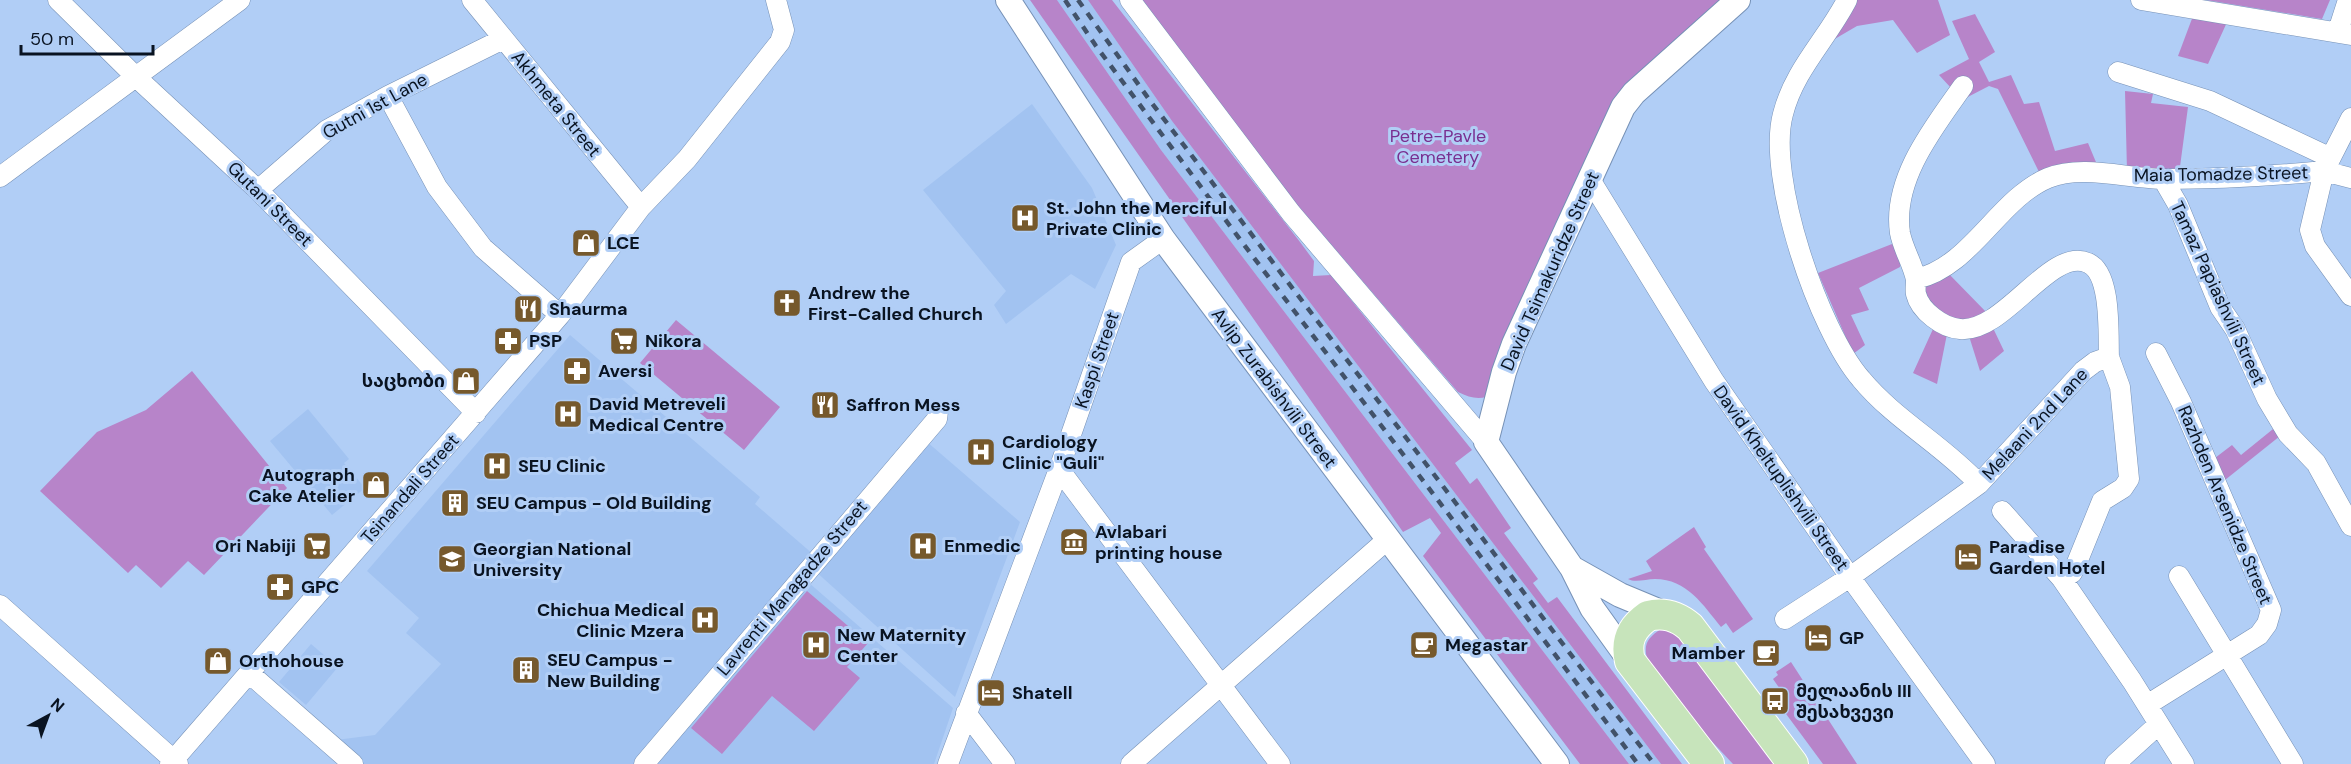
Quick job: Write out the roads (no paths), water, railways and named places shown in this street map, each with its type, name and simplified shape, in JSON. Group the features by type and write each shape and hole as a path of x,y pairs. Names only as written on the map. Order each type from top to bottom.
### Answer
{"main road":[{"path":"1709,764 1630,661 1628,642 1636,626 1648,616 1668,615 1680,619 1697,634 1793,764"}],"street":[{"name":"Gutani Street","path":"58,0 136,77 258,190 476,413"},
{"path":"0,177 240,0"},
{"name":"Akhmeta Street","path":"472,0 641,207"},
{"name":"Tsinandali Street","path":"174,762 560,315 641,207 687,159 780,42 784,30 776,0"},
{"name":"Avlip Zurabishvili Street","path":"1008,0 1162,240 1557,764"},
{"path":"1130,0 1291,213 1485,442 1572,568 1592,608 1630,661"},
{"name":"David Tsimakuridze Street","path":"1485,442 1514,344 1591,181 1623,107 1634,93 1738,0"},
{"path":"1847,0 1795,82 1782,116 1782,152 1786,193 1798,246 1816,301 1839,348 1860,378 1892,410 1956,458 1979,484"},
{"path":"2140,0 2344,33 2348,0"},
{"name":"Gutni 1st Lane","path":"258,190 327,130 388,96 503,39"},
{"path":"2118,72 2211,101 2351,178"},
{"path":"1916,279 1900,236 1901,200 1907,178 1928,137 1963,86"},
{"path":"388,96 437,187 483,248 560,315"},
{"name":"Maia Tomadze Street","path":"1916,279 1936,272 1990,228 2017,199 2035,184 2049,177 2070,172 2163,179 2327,164 2351,118"},
{"path":"2327,164 2310,230 2315,246 2351,296"},
{"name":"Tamaz Papiashvili Street","path":"2163,179 2178,205 2220,307 2235,329 2267,399 2288,434 2316,463 2351,526"},
{"name":"David Kheltuplishvili Street","path":"1591,181 1714,381 1850,577 1985,764"},
{"name":"Kaspi Street","path":"948,764 1059,469 1131,262 1162,240"},
{"name":"Melaani 2nd Lane","path":"1785,619 1850,577 1979,484 2083,371 2095,362 2109,357 2107,299 2097,269 2089,263 2077,261 2061,265 1999,315 1984,325 1970,329 1948,327 1936,319 1916,295 1916,279"},
{"name":"Razhden Arsenidze Street","path":"2147,705 2259,635 2267,624 2271,610 2181,402 2156,353"},
{"path":"2062,579 2072,573 2102,501 2123,488 2129,479 2120,387 2109,357"},
{"name":"Lavrenti Managadze Street","path":"644,764 937,419 938,411"},
{"path":"1059,469 1280,764"},
{"path":"2002,511 2062,579 2184,764"},
{"path":"1131,764 1388,539"},
{"path":"1572,568 1620,596 1668,615"},
{"path":"2179,576 2293,764"},
{"path":"0,605 174,762"},
{"path":"249,673 353,764"},
{"path":"966,713 1005,764"},
{"path":"2115,764 2159,724"}],"railway":[{"path":"1065,0 1096,46 1242,242 1638,764"},
{"path":"1078,0 1151,102 1654,764"}],"place":[{"name":"St. John the Merciful Private Clinic","path":"1025,218"},
{"name":"LCE","path":"586,243"},
{"name":"Andrew the First-Called Church","path":"787,303"},
{"name":"Shaurma","path":"528,309"},
{"name":"PSP","path":"508,341"},
{"name":"Nikora","path":"624,341"},
{"name":"Aversi","path":"577,371"},
{"name":"საცხობი","path":"466,381"},
{"name":"Saffron Mess","path":"825,405"},
{"name":"David Metreveli Medical Centre","path":"568,414"},
{"name":"Cardiology Clinic \"Guli\"","path":"981,452"},
{"name":"SEU Clinic","path":"497,466"},
{"name":"Autograph Cake Atelier","path":"376,485"},
{"name":"SEU Campus - Old Building","path":"455,503"},
{"name":"Avlabari printing house","path":"1074,542"},
{"name":"Ori Nabiji","path":"317,546"},
{"name":"Enmedic","path":"923,546"},
{"name":"Paradise Garden Hotel","path":"1968,557"},
{"name":"Georgian National University","path":"452,559"},
{"name":"GPC","path":"280,587"},
{"name":"Chichua Medical Clinic Mzera","path":"705,620"},
{"name":"GP","path":"1818,638"},
{"name":"New Maternity Center","path":"816,645"},
{"name":"Megastar","path":"1424,645"},
{"name":"Mamber","path":"1766,653"},
{"name":"Orthohouse","path":"218,661"},
{"name":"SEU Campus - New Building","path":"526,670"},
{"name":"Shatell","path":"991,693"},
{"name":"მელაანის III შესახვევი","path":"1775,701"}],"park label":[{"name":"Petre-Pavle Cemetery","path":"1438,146"}]}
